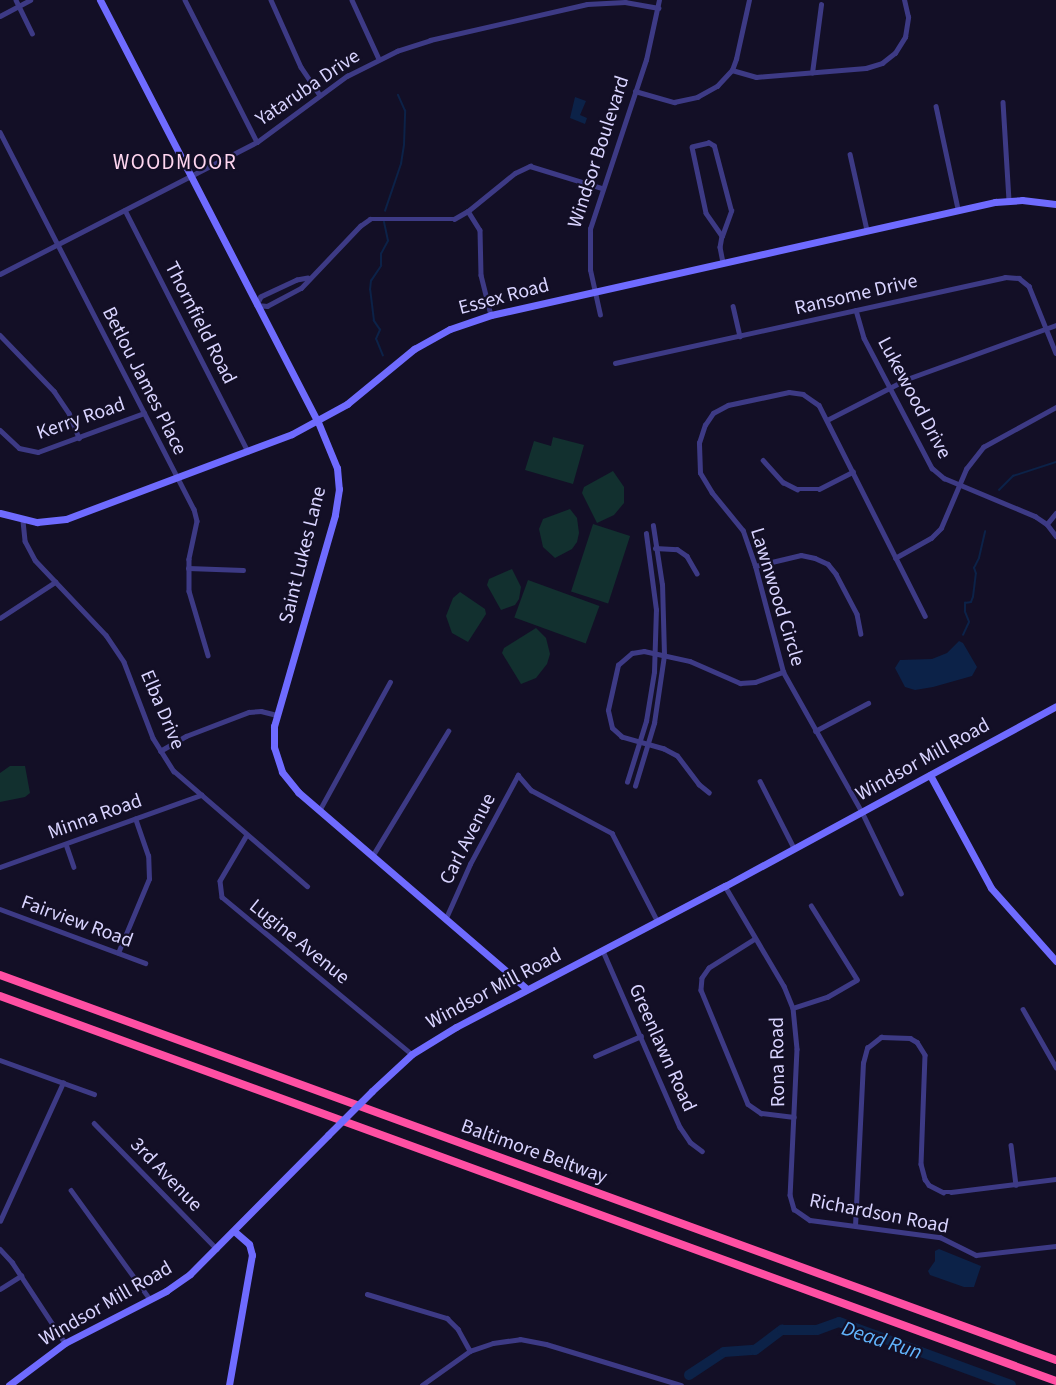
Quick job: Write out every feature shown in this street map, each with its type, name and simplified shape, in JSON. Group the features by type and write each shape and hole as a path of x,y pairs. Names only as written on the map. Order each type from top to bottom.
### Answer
{"highway":[{"name":"Baltimore Beltway","path":"0,975 1056,1360"},
{"name":"Baltimore Beltway","path":"0,996 1056,1381"}],"street":[{"path":"16,0 32,33"},
{"path":"0,16 30,0"},
{"name":"Saint Lukes Lane","path":"100,0 318,422 337,468 338,504 277,715 274,747 282,772 298,792 319,811 526,988"},
{"path":"185,0 257,142"},
{"path":"271,0 302,67 320,94"},
{"path":"352,0 379,58"},
{"name":"Windsor Boulevard","path":"600,315 594,291 588,242 602,188 635,91 659,0"},
{"path":"635,91 664,101 686,101 708,92 732,70 749,0"},
{"path":"732,70 756,77 866,68 888,59 905,37 908,17 904,0"},
{"name":"Yataruba Drive","path":"0,274 257,142 320,94 379,58 430,40 587,4 625,2 658,8"},
{"path":"812,73 821,5"},
{"path":"1003,102 1009,200"},
{"path":"936,106 958,209"},
{"name":"Betlou James Place","path":"0,132 196,516 188,568 191,602 208,655"},
{"path":"722,236 706,213 692,147 710,143 714,146 731,211 720,247 723,263"},
{"path":"850,154 867,230"},
{"path":"308,278 297,280 261,297 257,305 267,306 301,288 308,278 360,226 370,219 385,217 444,220 468,211 515,172 530,166 543,168 602,188"},
{"name":"Essex Road","path":"0,513 23,521 50,522 66,519 248,451 318,422 347,404 414,349 450,329 491,315 958,209 1009,200 1056,204"},
{"name":"Thornfield Road","path":"125,210 248,451"},
{"path":"468,211 480,230 481,275 491,315"},
{"name":"Ransome Drive","path":"615,363 1012,277 1029,286 1056,353"},
{"path":"733,306 740,336"},
{"name":"Lukewood Drive","path":"856,310 864,338 932,468 944,478 1026,511 1047,524 1056,536"},
{"path":"827,420 920,374 1056,325"},
{"path":"0,335 54,391 69,413 79,438"},
{"name":"Lawnwood Circle","path":"901,894 862,813 783,672 755,566 743,531 712,493 700,473 698,454 705,425 720,408 789,392 803,394 814,401 827,420 925,616"},
{"path":"895,558 937,533 970,461 983,447 1056,407"},
{"name":"Kerry Road","path":"0,430 19,448 31,452 44,451 144,413"},
{"path":"763,459 783,482 797,489 819,489 853,472"},
{"path":"1047,524 1056,513"},
{"name":"Elba Drive","path":"23,521 23,533 29,550 55,582 106,635 124,662 160,752 174,771 307,886"},
{"path":"635,786 649,745 664,655 664,610 653,526"},
{"path":"627,782 641,742 651,698 656,653 656,610 646,534"},
{"path":"649,550 671,547 682,551 697,573"},
{"path":"755,566 801,555 828,564 836,574 857,614 861,634"},
{"path":"188,568 243,570"},
{"path":"0,618 55,582"},
{"path":"709,793 699,785 677,756 616,733 609,722 608,710 616,670 622,660 638,652 656,653 690,661 740,683 755,682 783,672"},
{"path":"319,811 390,682"},
{"path":"815,731 868,703"},
{"name":"Windsor Mill Road","path":"9,1385 65,1343 177,1284 217,1249 372,1091 412,1054 526,988 658,922 1056,706"},
{"path":"160,752 186,736 249,712 261,711 277,715"},
{"path":"373,855 448,731"},
{"name":"Carl Avenue","path":"446,918 470,864 518,775 531,790 612,833 658,922"},
{"path":"930,775 991,888 1056,961"},
{"path":"760,781 794,848"},
{"name":"Minna Road","path":"0,867 201,795"},
{"path":"118,953 149,879 148,856 135,819"},
{"name":"Lugine Avenue","path":"247,835 220,881 222,897 412,1054"},
{"path":"66,844 74,867"},
{"name":"Rona Road","path":"725,886 784,986 793,1008 797,1035 792,1147"},
{"path":"793,1008 826,997 857,980 811,906"},
{"name":"Fairview Road","path":"0,909 145,963"},
{"path":"755,939 709,968 702,978 701,990 748,1104 761,1113 794,1117"},
{"name":"Greenlawn Road","path":"603,951 680,1127 690,1142 702,1151"},
{"path":"1023,1009 1056,1067"},
{"path":"595,1056 641,1036"},
{"path":"855,1226 863,1063 867,1048 881,1037 910,1038 917,1042 925,1055 921,1164 929,1185 936,1190 951,1192 1056,1179"},
{"path":"0,1060 94,1094"},
{"path":"0,1221 63,1083"},
{"name":"3rd Avenue","path":"94,1123 217,1249"},
{"path":"1011,1145 1016,1185"},
{"name":"Richardson Road","path":"792,1147 790,1195 794,1209 810,1220 940,1237 976,1255 1056,1246"},
{"path":"71,1190 150,1299"},
{"path":"229,1385 252,1255 249,1244 234,1231"},
{"path":"0,1249 21,1276 65,1343"},
{"path":"0,1289 21,1276"},
{"path":"367,1293 447,1318 458,1329 470,1351"},
{"path":"422,1385 470,1351 505,1340 532,1341 681,1385"}],"green space":[{"path":"553,437 584,445 573,484 525,470 534,441 551,446"},
{"path":"613,471 624,487 624,503 614,515 597,523 582,493 584,487"},
{"path":"570,509 577,518 579,533 577,542 572,549 555,558 543,547 539,529 543,519"},
{"path":"593,524 630,536 608,604 571,592"},
{"path":"512,569 521,587 519,599 515,605 501,610 487,585 489,579"},
{"path":"528,580 599,606 586,644 514,618"},
{"path":"460,592 485,609 486,614 468,642 452,633 446,616 453,598"},
{"path":"536,628 546,638 550,654 547,664 536,678 521,684 502,653 504,648"},
{"path":"10,766 25,766 30,793 25,797 0,802 0,773"}],"water":[{"path":"575,97 586,101 580,115 587,118 585,124 570,118"},
{"path":"959,641 963,643 977,667 972,676 915,690 905,687 895,668 900,660 932,659 947,653"},
{"path":"939,1249 981,1266 974,1287 964,1287 930,1275 928,1271 935,1261 935,1251"}],"waterway":[{"path":"385,211 401,164 404,145 405,111 398,95"},
{"path":"383,356 376,339 380,330 374,321 370,290 371,281 381,266 381,254 388,241 384,222"},
{"path":"999,490 1013,476 1056,462"},
{"path":"963,635 969,622 965,612 965,603 971,602 973,597 976,574 974,568 979,558 985,532"},
{"name":"Dead Run","path":"689,1375 724,1352 755,1350 782,1330 817,1330 839,1322 1011,1385"}],"district":[{"name":"WOODMOOR","path":"175,162"}]}
